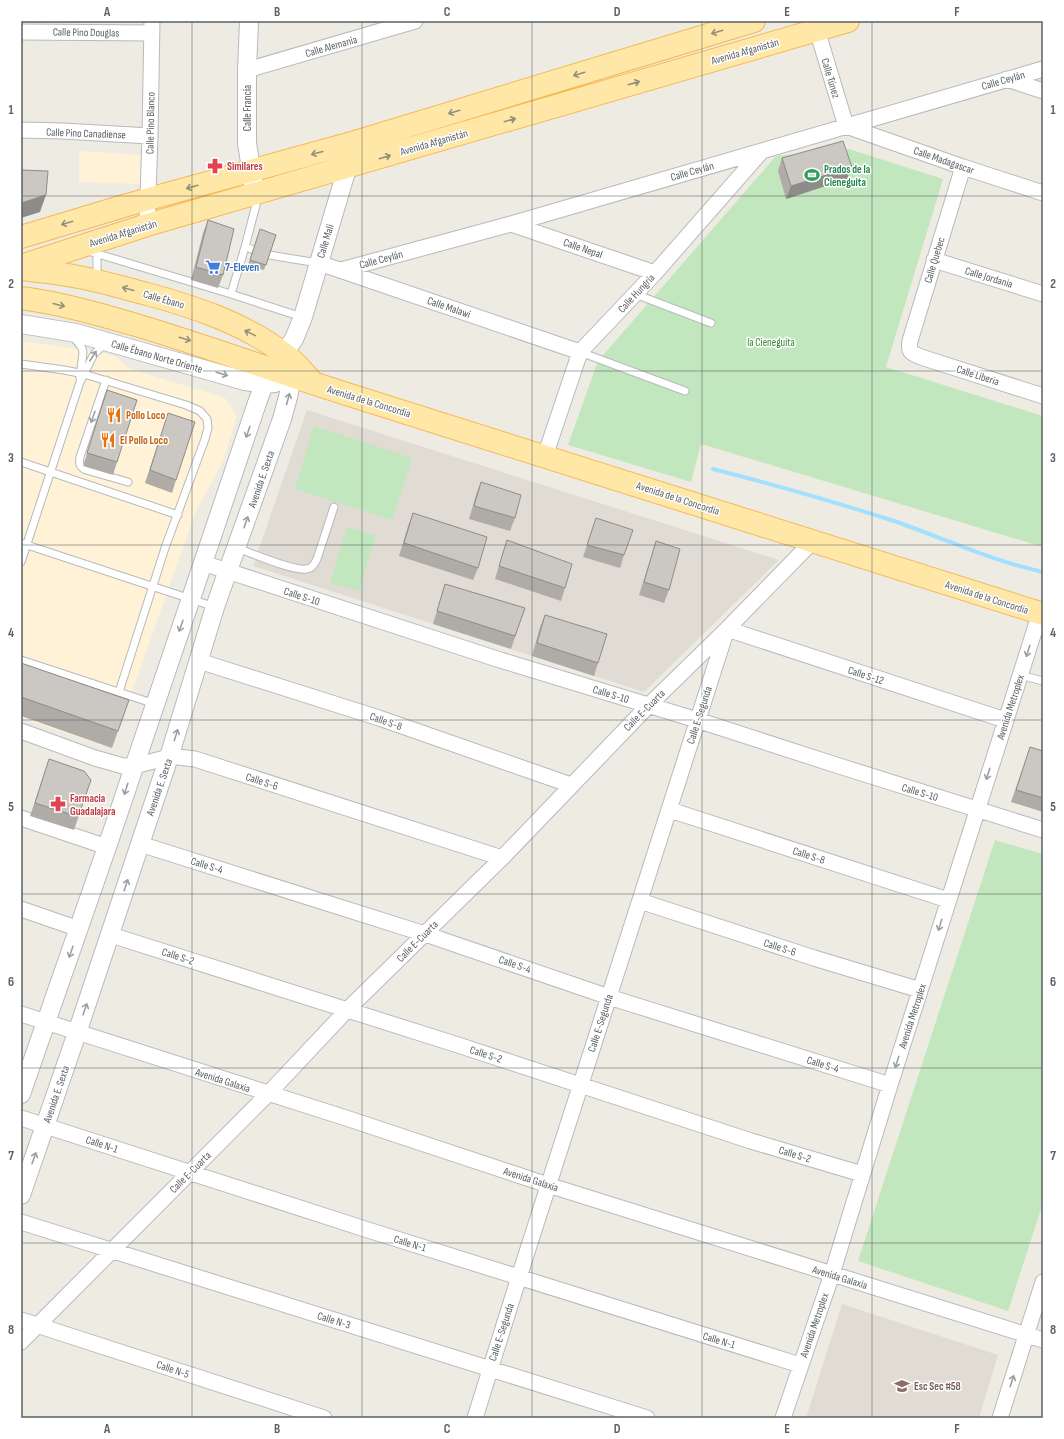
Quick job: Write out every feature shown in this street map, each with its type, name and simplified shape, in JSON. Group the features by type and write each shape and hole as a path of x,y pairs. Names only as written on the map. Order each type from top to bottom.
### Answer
{"main road":[{"name":"Avenida Afganistán","path":"21,237 127,205 355,142 754,21"},
{"name":"Avenida Afganistán","path":"21,267 147,225 348,168 815,25 848,21"},
{"name":"Calle Ébano","path":"21,267 97,281 172,301 205,312 226,320 257,336 288,367"},
{"path":"21,298 43,301 104,315 190,341 288,367"},
{"name":"Avenida de la Concordia","path":"288,367 545,456 1041,614"}],"street":[{"name":"Calle Francia","path":"249,21 247,70 248,143 255,194"},
{"name":"Calle Alemania","path":"247,70 415,21"},
{"name":"Calle Túnez","path":"815,25 846,126"},
{"name":"Calle Pino Douglas","path":"21,32 152,27"},
{"name":"Calle Pino Blanco","path":"147,225 152,27"},
{"name":"Calle Ceylán","path":"341,270 512,224 1043,69"},
{"path":"1007,79 1043,92"},
{"name":"Calle Madagascar","path":"846,126 1043,193"},
{"name":"Calle Pino Canadiense","path":"21,130 150,136"},
{"name":"Calle Mali","path":"288,367 355,142"},
{"name":"Calle Hungría","path":"545,456 580,352 655,273 763,150"},
{"name":"Calle Quebec","path":"912,353 909,348 910,341 963,167"},
{"name":"Calle Nepal","path":"512,224 655,273"},
{"name":"Calle Jordania","path":"934,260 1043,294"},
{"name":"Calle Malawi","path":"319,263 580,352"},
{"name":"Calle Ébano Norte Oriente","path":"21,324 69,332 245,381 288,367"},
{"name":"Calle Liberia","path":"912,353 1043,396"},
{"path":"21,1094 47,1023 203,563 288,367"},
{"name":"Avenida E. Sexta","path":"21,1195 169,758 200,661 215,607 282,419 288,367"},
{"name":"Calle E-Cuarta","path":"21,1342 268,1094 347,1010 502,858 649,705 727,629 813,541"},
{"name":"Calle S-10","path":"203,563 497,660 649,705 1043,830"},
{"name":"Avenida Metroplex","path":"783,1418 832,1274 948,900 1041,614"},
{"name":"Calle E-Segunda","path":"475,1418 548,1185 670,810 697,720 727,629"},
{"name":"Calle S-12","path":"727,629 1006,720"},
{"name":"Calle S-8","path":"200,661 379,718 571,785"},
{"name":"Calle S-6","path":"21,731 111,764 134,766 169,758 178,757 195,759 502,858"},
{"name":"Calle S-8","path":"670,810 948,900"},
{"path":"21,818 107,847"},
{"name":"Calle S-4","path":"140,844 425,934 609,997 890,1085"},
{"name":"Calle S-6","path":"640,901 814,958 920,990"},
{"path":"21,909 79,929"},
{"name":"Calle S-2","path":"110,935 458,1045 751,1141 862,1174"},
{"name":"Avenida Galaxia","path":"21,1014 268,1094 354,1120 548,1185 1043,1340"},
{"name":"Calle N-1","path":"21,1118 368,1230 800,1365"},
{"name":"Calle N-3","path":"21,1222 647,1418"},
{"path":"1000,1418 1043,1282"},
{"name":"Calle N-5","path":"21,1320 324,1418"}],"lane":[{"path":"231,294 256,204 255,194"},
{"path":"245,247 254,250"},
{"path":"76,248 97,253 302,317"},
{"path":"97,253 97,281"},
{"path":"269,255 319,263"},
{"path":"635,294 711,323"},
{"path":"21,562 24,544 50,473 82,374 82,348 69,332"},
{"path":"82,374 94,354 107,342"},
{"path":"580,352 685,391"},
{"path":"21,364 82,374 106,380 186,405 200,411 207,419 208,428 205,439 153,586 119,692"},
{"path":"106,380 79,463 83,469 128,482"},
{"path":"21,462 178,515"},
{"path":"237,548 288,566 307,569 313,566 334,507"},
{"path":"24,544 215,607"},
{"path":"21,660 155,704"},
{"path":"1020,675 1043,682"}],"shaded area":[{"path":"79,151 141,155 140,184 79,182"},
{"path":"21,341 101,352 117,357 128,368 225,398 237,416 223,461 195,514 112,748 21,718"},
{"path":"307,410 779,560 644,692 253,566"},
{"name":"Esc Sec #58","path":"842,1304 998,1355 979,1418 806,1418"}],"green space":[{"name":"la Cieneguita","path":"849,149 943,179 886,367 1043,416 1043,547 701,444 691,482 568,445 598,361 776,156"},
{"path":"314,426 412,458 392,520 295,489"},
{"path":"347,527 376,536 359,591 330,582"},
{"path":"995,840 1043,854 1043,1203 1008,1311 858,1261"}],"building":[{"path":"843,141 852,167 791,186 782,158"},
{"path":"21,170 48,171 46,195 21,203"},
{"path":"208,220 234,229 223,275 196,267"},
{"path":"260,229 276,235 266,265 250,260"},
{"name":"El Pollo Loco","path":"107,390 137,400 117,462 87,453"},
{"path":"168,413 195,422 176,480 150,470"},
{"path":"481,482 521,495 515,518 474,506"},
{"path":"413,513 487,537 478,568 404,543"},
{"path":"596,518 633,530 624,555 587,545"},
{"path":"507,540 572,564 565,588 499,566"},
{"path":"656,541 680,549 669,590 644,582"},
{"path":"445,584 525,608 515,636 437,611"},
{"path":"545,615 607,634 598,663 537,643"},
{"path":"21,663 129,700 118,731 21,697"},
{"path":"1030,747 1043,751 1043,798 1016,790"},
{"name":"Farmacia Guadalajara","path":"49,759 84,771 91,780 78,817 35,803"}],"waterway":[{"path":"713,469 805,494 897,522 987,556 1043,572"}],"place":[{"name":"Similares","path":"215,166"},
{"name":"Prados de la Cieneguita","path":"812,175"},
{"name":"7-Eleven","path":"213,267"},
{"name":"Pollo Loco","path":"114,415"},
{"name":"El Pollo Loco","path":"108,440"},
{"name":"Farmacia Guadalajara","path":"58,804"},
{"name":"Esc Sec #58","path":"902,1386"}]}
